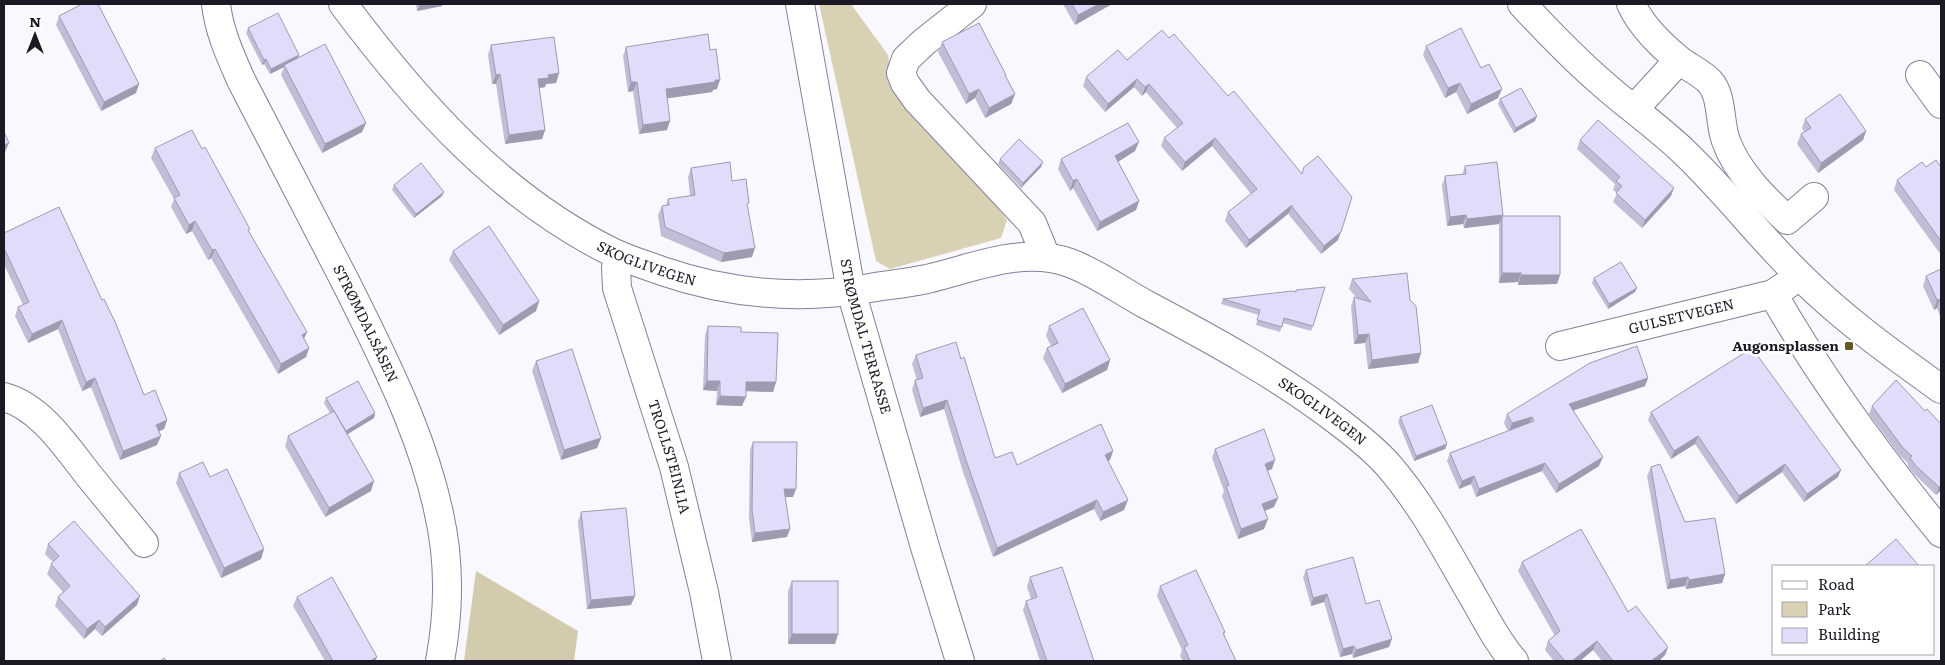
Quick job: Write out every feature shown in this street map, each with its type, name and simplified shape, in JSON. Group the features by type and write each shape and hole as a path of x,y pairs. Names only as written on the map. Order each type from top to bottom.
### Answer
{"street":[{"name":"STRØMDALSÅSEN","path":"216,4 218,20 227,47 242,80 371,332 413,429 438,510 445,548 447,589 444,637 440,661"},
{"name":"SKOGLIVEGEN","path":"344,4 379,52 417,97 467,148 504,181 553,218 618,255 674,275 720,288 760,293 809,295 851,291 926,279 1021,256 1046,257 1070,263 1230,349 1316,404 1355,434 1387,464 1438,536 1488,622 1514,661"},
{"name":"STRØMDAL TERRASSE","path":"800,4 851,291 960,661"},
{"path":"972,4 924,42 906,59 901,73 904,83 917,100 1032,223 1046,257"},
{"path":"1522,4 1578,62 1706,173 1799,275 1858,328 1941,389"},
{"path":"1632,4 1636,15 1657,42 1710,82 1717,94 1726,141 1737,163 1767,201 1787,220 1814,196"},
{"path":"1634,109 1679,60"},
{"path":"1920,75 1941,104"},
{"name":"TROLLSTEINLIA","path":"618,255 616,268 617,288 674,467 704,592 717,661"},
{"name":"GULSETVEGEN","path":"1560,346 1773,294 1799,275"},
{"path":"1773,294 1789,323 1838,399 1890,471 1941,533"},
{"path":"4,396 17,400 36,415 57,437 144,543"}],"green space":[{"path":"819,4 851,4 888,55 893,92 974,176 1007,220 1001,238 890,269 876,261"}],"shaded area":[{"path":"476,571 578,631 574,661 464,661"}],"building":[{"path":"82,4 98,4 139,84 104,102 59,16"},
{"path":"1072,4 1099,4 1078,15"},
{"path":"278,13 299,55 271,69 266,59 264,60 248,28"},
{"path":"979,23 1015,94 989,108 979,89 969,94 942,42"},
{"path":"1461,28 1481,68 1489,64 1502,89 1471,104 1460,83 1448,88 1426,46"},
{"path":"1162,30 1169,38 1174,34 1228,96 1234,91 1302,174 1304,167 1318,156 1352,197 1341,232 1324,246 1292,205 1249,240 1228,212 1257,189 1215,138 1185,162 1164,138 1183,123 1149,84 1145,87 1137,79 1108,104 1086,77 1118,50 1127,60"},
{"path":"708,34 710,50 716,49 720,80 666,89 670,121 643,125 637,82 631,82 626,47"},
{"path":"554,37 559,73 548,75 549,78 538,79 545,130 509,135 500,74 496,75 491,45"},
{"path":"325,44 366,123 325,144 284,65"},
{"path":"1521,88 1537,116 1516,128 1500,99"},
{"path":"1840,94 1866,131 1821,163 1801,134 1811,128 1805,119"},
{"path":"1598,120 1674,188 1645,220 1616,193 1622,186 1616,181 1620,177 1580,140"},
{"path":"1128,123 1139,142 1115,156 1139,201 1100,222 1077,179 1073,181 1061,159"},
{"path":"192,130 202,149 205,147 250,229 248,230 307,332 302,335 309,348 281,364 215,249 212,250 195,221 189,225 174,198 180,195 155,148"},
{"path":"4,132 9,143 4,145"},
{"path":"1019,139 1043,162 1023,183 1000,159"},
{"path":"1936,160 1941,167 1941,241 1897,180 1922,162 1926,167"},
{"path":"730,162 732,181 746,179 749,203 747,204 755,248 724,253 665,227 662,206 669,205 668,199 695,195 691,168"},
{"path":"1497,162 1503,215 1467,219 1466,215 1450,217 1445,176 1466,174 1465,166"},
{"path":"421,163 444,192 416,214 394,185"},
{"path":"59,207 102,300 104,299 116,324 144,395 155,390 167,420 156,425 161,436 123,451 95,378 86,382 62,320 32,334 18,307 29,302 4,248 4,233"},
{"path":"1502,216 1560,216 1560,275 1502,273"},
{"path":"489,226 539,301 503,325 453,251"},
{"path":"1621,262 1637,288 1609,304 1594,278"},
{"path":"1941,269 1941,302 1940,299 1937,300 1926,276"},
{"path":"1407,273 1410,300 1416,306 1421,353 1372,360 1369,334 1358,335 1354,297 1371,302 1352,279"},
{"path":"1325,287 1313,326 1284,318 1282,327 1257,320 1260,310 1223,299 1296,292 1296,290"},
{"path":"1083,308 1110,360 1065,384 1047,348 1058,343 1049,326"},
{"path":"708,326 741,327 741,332 778,333 776,382 746,382 746,397 720,396 720,381 707,381"},
{"path":"956,342 961,359 964,357 995,458 1012,452 1017,465 1101,424 1113,451 1105,455 1128,500 1103,512 1097,500 997,548 947,400 923,408 915,380 923,378 916,355"},
{"path":"1637,346 1648,378 1569,404 1603,457 1559,484 1545,463 1479,489 1474,476 1462,481 1450,453 1534,421 1532,417 1512,423 1507,414 1590,363"},
{"path":"1752,348 1841,470 1807,494 1785,464 1739,496 1698,436 1674,451 1651,412"},
{"path":"572,349 601,438 564,450 536,361"},
{"path":"1896,380 1925,411 1927,409 1941,424 1941,485 1939,487 1916,466 1910,458 1912,456 1903,448 1872,406"},
{"path":"358,381 375,413 346,431 326,398"},
{"path":"1432,405 1447,444 1416,456 1400,417"},
{"path":"334,411 374,481 329,508 288,436"},
{"path":"1264,429 1275,460 1265,464 1278,498 1262,504 1268,519 1241,529 1226,486 1229,485 1215,449"},
{"path":"753,442 797,442 796,489 784,489 790,529 755,533 752,509"},
{"path":"203,462 210,477 227,469 264,549 224,568 179,473"},
{"path":"1660,464 1685,522 1715,518 1725,574 1689,580 1688,577 1670,580 1651,467"},
{"path":"626,508 635,596 591,600 581,512"},
{"path":"74,521 140,596 105,627 99,620 87,629 58,597 70,586 51,564 59,556 48,544"},
{"path":"1581,529 1628,612 1636,606 1668,647 1651,661 1613,661 1597,641 1572,661 1565,661 1548,641 1560,631 1522,562"},
{"path":"1896,539 1918,565 1866,565"},
{"path":"1353,557 1366,604 1379,600 1392,639 1356,650 1354,646 1343,649 1327,594 1313,598 1306,570"},
{"path":"1062,567 1094,661 1047,661 1026,601 1037,597 1030,577"},
{"path":"1196,570 1225,632 1223,633 1236,661 1190,661 1184,647 1188,645 1160,586"},
{"path":"332,577 377,657 370,661 333,661 297,597"},
{"path":"792,581 838,581 838,634 792,634"}],"place":[{"name":"Augonsplassen","path":"1849,346"}]}
